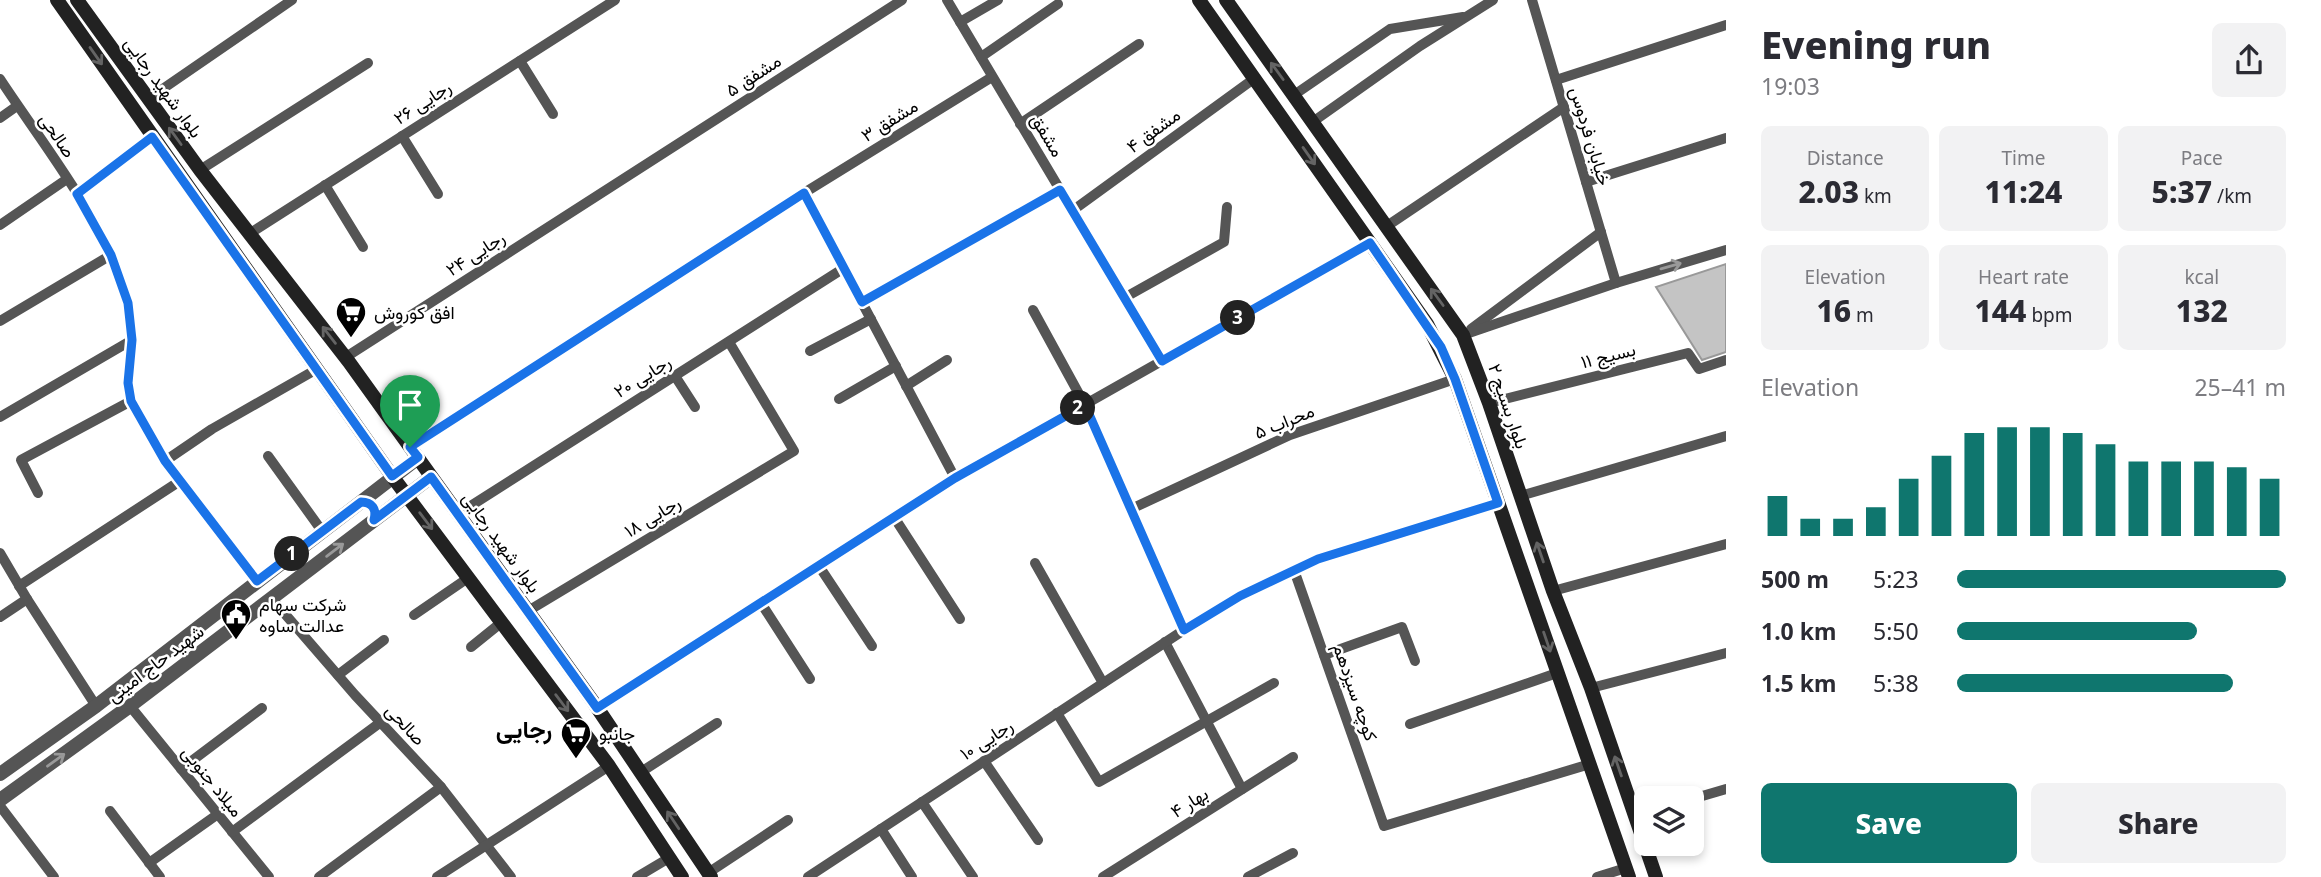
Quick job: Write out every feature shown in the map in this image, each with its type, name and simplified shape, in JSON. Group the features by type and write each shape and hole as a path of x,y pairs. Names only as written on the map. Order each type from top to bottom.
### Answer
{"main road":[{"path":"57,0 392,476 609,766 682,877"},
{"path":"1199,0 1441,347 1455,379 1628,873"},
{"name":"بلوار بسیج ۲","path":"1226,0 1463,335 1553,591 1634,796"},
{"name":"بلوار شهید رجایی","path":"83,2 200,170 346,357 597,708 710,875"},
{"path":"1441,347 1463,335"},
{"name":"بلوار بسیج ۲","path":"1651,856 1656,877"}],"street":[{"path":"148,99 292,0"},
{"name":"رجایی ۲۶","path":"249,234 615,0"},
{"name":"مشفق ۵","path":"623,179 902,0"},
{"name":"مشفق","path":"947,0 1162,361"},
{"path":"960,23 998,0"},
{"path":"1314,121 1420,46 1493,0"},
{"name":"خیابان فردوس","path":"1532,0 1616,282"},
{"path":"981,57 1058,4"},
{"path":"1294,94 1390,29 1467,16"},
{"path":"1556,80 1726,25"},
{"path":"1020,124 1139,44"},
{"path":"520,61 554,114"},
{"path":"200,170 368,63"},
{"name":"مشفق ۳","path":"414,452 804,193 992,77"},
{"name":"مشفق ۴","path":"1072,211 1255,78"},
{"name":"صالحی","path":"0,79 77,194 111,255 128,303 132,340 128,383 131,401 165,461 257,581"},
{"path":"0,118 18,106"},
{"path":"1387,226 1564,107"},
{"path":"402,136 438,194"},
{"path":"77,194 152,137"},
{"path":"1586,182 1726,138"},
{"path":"0,225 66,179"},
{"name":"رجایی ۲۴","path":"346,357 623,179"},
{"path":"325,186 363,247"},
{"path":"862,302 1060,190"},
{"path":"804,193 955,478"},
{"path":"1124,298 1224,242 1227,206"},
{"path":"1463,335 1601,232"},
{"path":"597,708 955,478 1370,243"},
{"path":"1463,335 1616,282 1726,250"},
{"path":"2,321 111,255"},
{"name":"رجایی ۲۰","path":"458,514 844,268"},
{"path":"1033,310 1085,405 1184,630"},
{"path":"810,351 871,319"},
{"path":"0,417 132,340"},
{"name":"رجایی ۱۸","path":"528,611 794,451 729,342"},
{"name":"۱۱ بسیج","path":"1489,403 1688,353 1699,369 1726,360"},
{"path":"906,386 947,360"},
{"path":"839,399 896,366"},
{"path":"165,461 212,429 317,369"},
{"path":"675,376 695,407"},
{"name":"محراب ۵","path":"1131,509 1290,435 1455,379"},
{"path":"38,493 21,460 131,401"},
{"path":"1520,496 1726,436"},
{"name":"شهید حاج امینی","path":"0,774 96,706 361,502 392,476 414,452"},
{"path":"268,456 322,531"},
{"name":"شهید حاج امینی","path":"0,800 130,706 431,477"},
{"path":"19,586 180,481"},
{"path":"361,502 368,502 373,506 376,513 374,520"},
{"name":"رجایی ۱۰","path":"808,877 1165,642 1240,596 1318,559 1498,503"},
{"path":"894,517 960,619"},
{"path":"1553,591 1726,544"},
{"path":"0,553 96,706"},
{"path":"1035,564 1103,683"},
{"path":"819,566 872,646"},
{"name":"کوچه سیزدهم","path":"1294,570 1384,826 1590,764"},
{"path":"414,615 468,578"},
{"path":"0,617 27,599"},
{"name":"صالحی","path":"272,599 440,787 510,877"},
{"path":"761,603 810,679"},
{"path":"471,647 502,622"},
{"path":"1324,655 1402,627 1415,661"},
{"path":"338,675 384,640"},
{"path":"1165,642 1242,789"},
{"path":"1591,688 1726,653"},
{"path":"1410,724 1558,673"},
{"path":"1057,713 1099,782 1274,683"},
{"name":"میلاد جنوبی","path":"130,706 269,877"},
{"path":"181,769 262,708"},
{"path":"232,832 381,722"},
{"path":"641,772 718,723"},
{"name":"بهار ۴","path":"1103,877 1293,757"},
{"path":"984,761 1038,840"},
{"path":"437,877 609,766"},
{"path":"319,877 440,787"},
{"path":"1704,795 1726,789"},
{"path":"922,802 974,877"},
{"path":"0,806 54,877"},
{"path":"110,811 160,877"},
{"path":"149,863 218,814"},
{"path":"710,875 788,820"},
{"path":"881,829 912,877"},
{"path":"1248,877 1293,853"},
{"path":"637,877 669,858"},
{"path":"826,865 834,877"},
{"path":"1597,877 1628,873"}],"building":[{"path":"1726,264 1726,352 1702,360 1656,287"}],"place":[{"name":"افق کوروش","path":"351,339"},
{"name":"شرکت سهام عدالت ساوه","path":"236,641"},
{"name":"جانبو","path":"576,760"}],"district":[{"name":"رجایی","path":"524,728"}],"route":[{"path":"152,137 392,476 418,457 410,447 804,193 862,302 1060,190 1162,361 1370,243 1441,347 1455,379 1498,503 1318,559 1240,596 1184,630 1085,405 955,478 597,708 431,477 374,520 376,513 373,506 368,502 361,502 257,581 165,461 131,401 128,383 132,340 128,303 111,255 77,194 152,137"}]}
